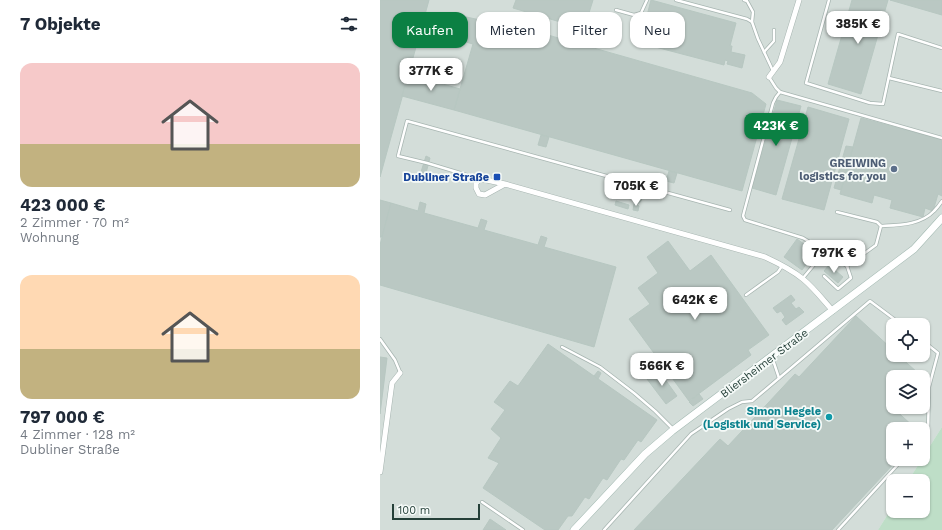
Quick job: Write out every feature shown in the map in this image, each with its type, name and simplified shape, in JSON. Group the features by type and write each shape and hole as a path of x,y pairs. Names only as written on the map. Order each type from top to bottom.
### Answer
{"street":[{"path":"769,77 780,62 799,0"},
{"path":"505,184 485,195 482,195 477,191 476,183 482,179 505,184 765,257 802,278 815,290 833,311"},
{"name":"Bliersheimer Straße","path":"574,530 645,454 674,430 914,249 942,218"},
{"path":"380,472 392,383 400,373"}],"lane":[{"path":"616,10 634,14 641,13 647,0"},
{"path":"676,0 747,19 752,22"},
{"path":"744,0 747,1 753,12 752,22 773,71"},
{"path":"829,0 806,83 870,103 883,104 898,34 942,48"},
{"path":"764,52 774,41 774,30"},
{"path":"769,77 780,92 942,138"},
{"path":"889,78 942,91"},
{"path":"780,92 773,103 743,216 746,220 803,238 812,244 825,257"},
{"path":"482,179 398,156 407,121 730,210"},
{"path":"837,212 877,222 881,226 895,225 918,221 929,216 942,201"},
{"path":"847,266 876,245 881,226"},
{"path":"802,278 818,260 830,256 847,266 851,278 838,289 824,276"},
{"path":"746,295 778,272 782,266"},
{"path":"604,530 691,434 728,408 742,402 752,401 870,301 893,318"},
{"path":"380,339 395,360 400,373"},
{"path":"928,422 929,387 938,352 930,346"},
{"path":"562,347 600,367 655,411 674,430"},
{"path":"772,356 779,378"},
{"path":"838,530 897,466"},
{"path":"482,502 523,530"}],"shaded area":[{"path":"380,0 942,0 942,427 930,446 930,422 886,422 886,466 918,466 912,474 886,474 886,517 878,530 380,530"}],"green space":[{"path":"942,427 942,530 878,530 886,517 930,518 930,474 912,474 918,466 930,466 930,446"}],"building":[{"path":"380,0 429,0 426,12 392,12 392,48 416,48 380,177"},
{"path":"516,0 593,0 589,12 558,12 558,21 550,19 550,12 527,12 513,8"},
{"path":"651,0 736,23 730,46 732,46 731,52 745,55 742,68 727,64 728,61 725,60 724,65 659,48 685,48 685,12 648,12"},
{"path":"852,0 888,0 861,94 828,84"},
{"path":"890,0 942,0 942,15"},
{"path":"468,17 476,19 476,48 550,48 550,36 558,38 558,48 594,48 752,93 766,104 742,191 454,110 473,44 468,43"},
{"path":"408,74 460,89 454,110 402,96"},
{"path":"777,100 801,106 776,195 752,188"},
{"path":"808,107 849,119 824,210 782,199"},
{"name":"GREIWING logistics for you","path":"861,118 942,140 942,196 938,194 933,211 925,208 923,217 890,208 892,200 874,195 872,203 840,194"},
{"path":"541,135 549,137 546,147 538,145"},
{"path":"846,146 853,147 841,190 834,188"},
{"path":"426,156 430,158 426,173 421,172"},
{"path":"669,171 677,173 674,183 666,181"},
{"path":"420,172 429,174 428,178 419,175"},
{"path":"420,176 425,177 424,182 419,181"},
{"path":"635,195 639,195 641,199 639,203 635,203 633,201 633,197"},
{"path":"380,200 391,203 382,237 380,237"},
{"path":"616,201 629,205 628,209 615,205"},
{"path":"420,202 426,204 424,213 478,228 481,219 487,221 484,230 538,245 541,236 547,238 544,247 616,267 594,347 380,285 380,245 391,203 418,211"},
{"path":"635,203 639,206 638,211 633,210"},
{"path":"797,239 815,252 802,270 784,257"},
{"path":"668,241 690,271 711,255 769,335 748,350 751,355 689,401 629,319 650,304 638,288 658,273 647,257"},
{"path":"829,265 843,277 838,283 824,271"},
{"path":"791,295 795,300 791,303 796,309 799,307 804,312 786,325 782,320 785,317 781,311 777,313 773,308"},
{"name":"Simon Hegele (Logistik und Service)","path":"856,316 886,344 886,362 906,362 915,370 886,370 886,414 900,414 908,422 886,422 886,466 891,466 832,530 634,530 720,439 728,446 795,374 799,377"},
{"path":"548,344 657,420 641,442 638,440 624,460 621,459 607,480 603,478 589,499 585,497 572,516 568,516 558,530 545,530 483,488 499,463 488,458 501,438 491,429 505,410 494,402 510,381 518,386"},
{"path":"380,357 387,358 380,414"},
{"path":"598,371 601,373 598,379 594,376"},
{"path":"659,371 677,396 666,404 647,379"},
{"path":"699,394 703,399 693,406 689,402"},
{"path":"490,519 506,530 483,530"}],"place":[{"name":"GREIWING logistics for you","path":"894,169"},
{"name":"Dubliner Straße","path":"497,177"},
{"name":"Simon Hegele (Logistik und Service)","path":"829,417"}]}
